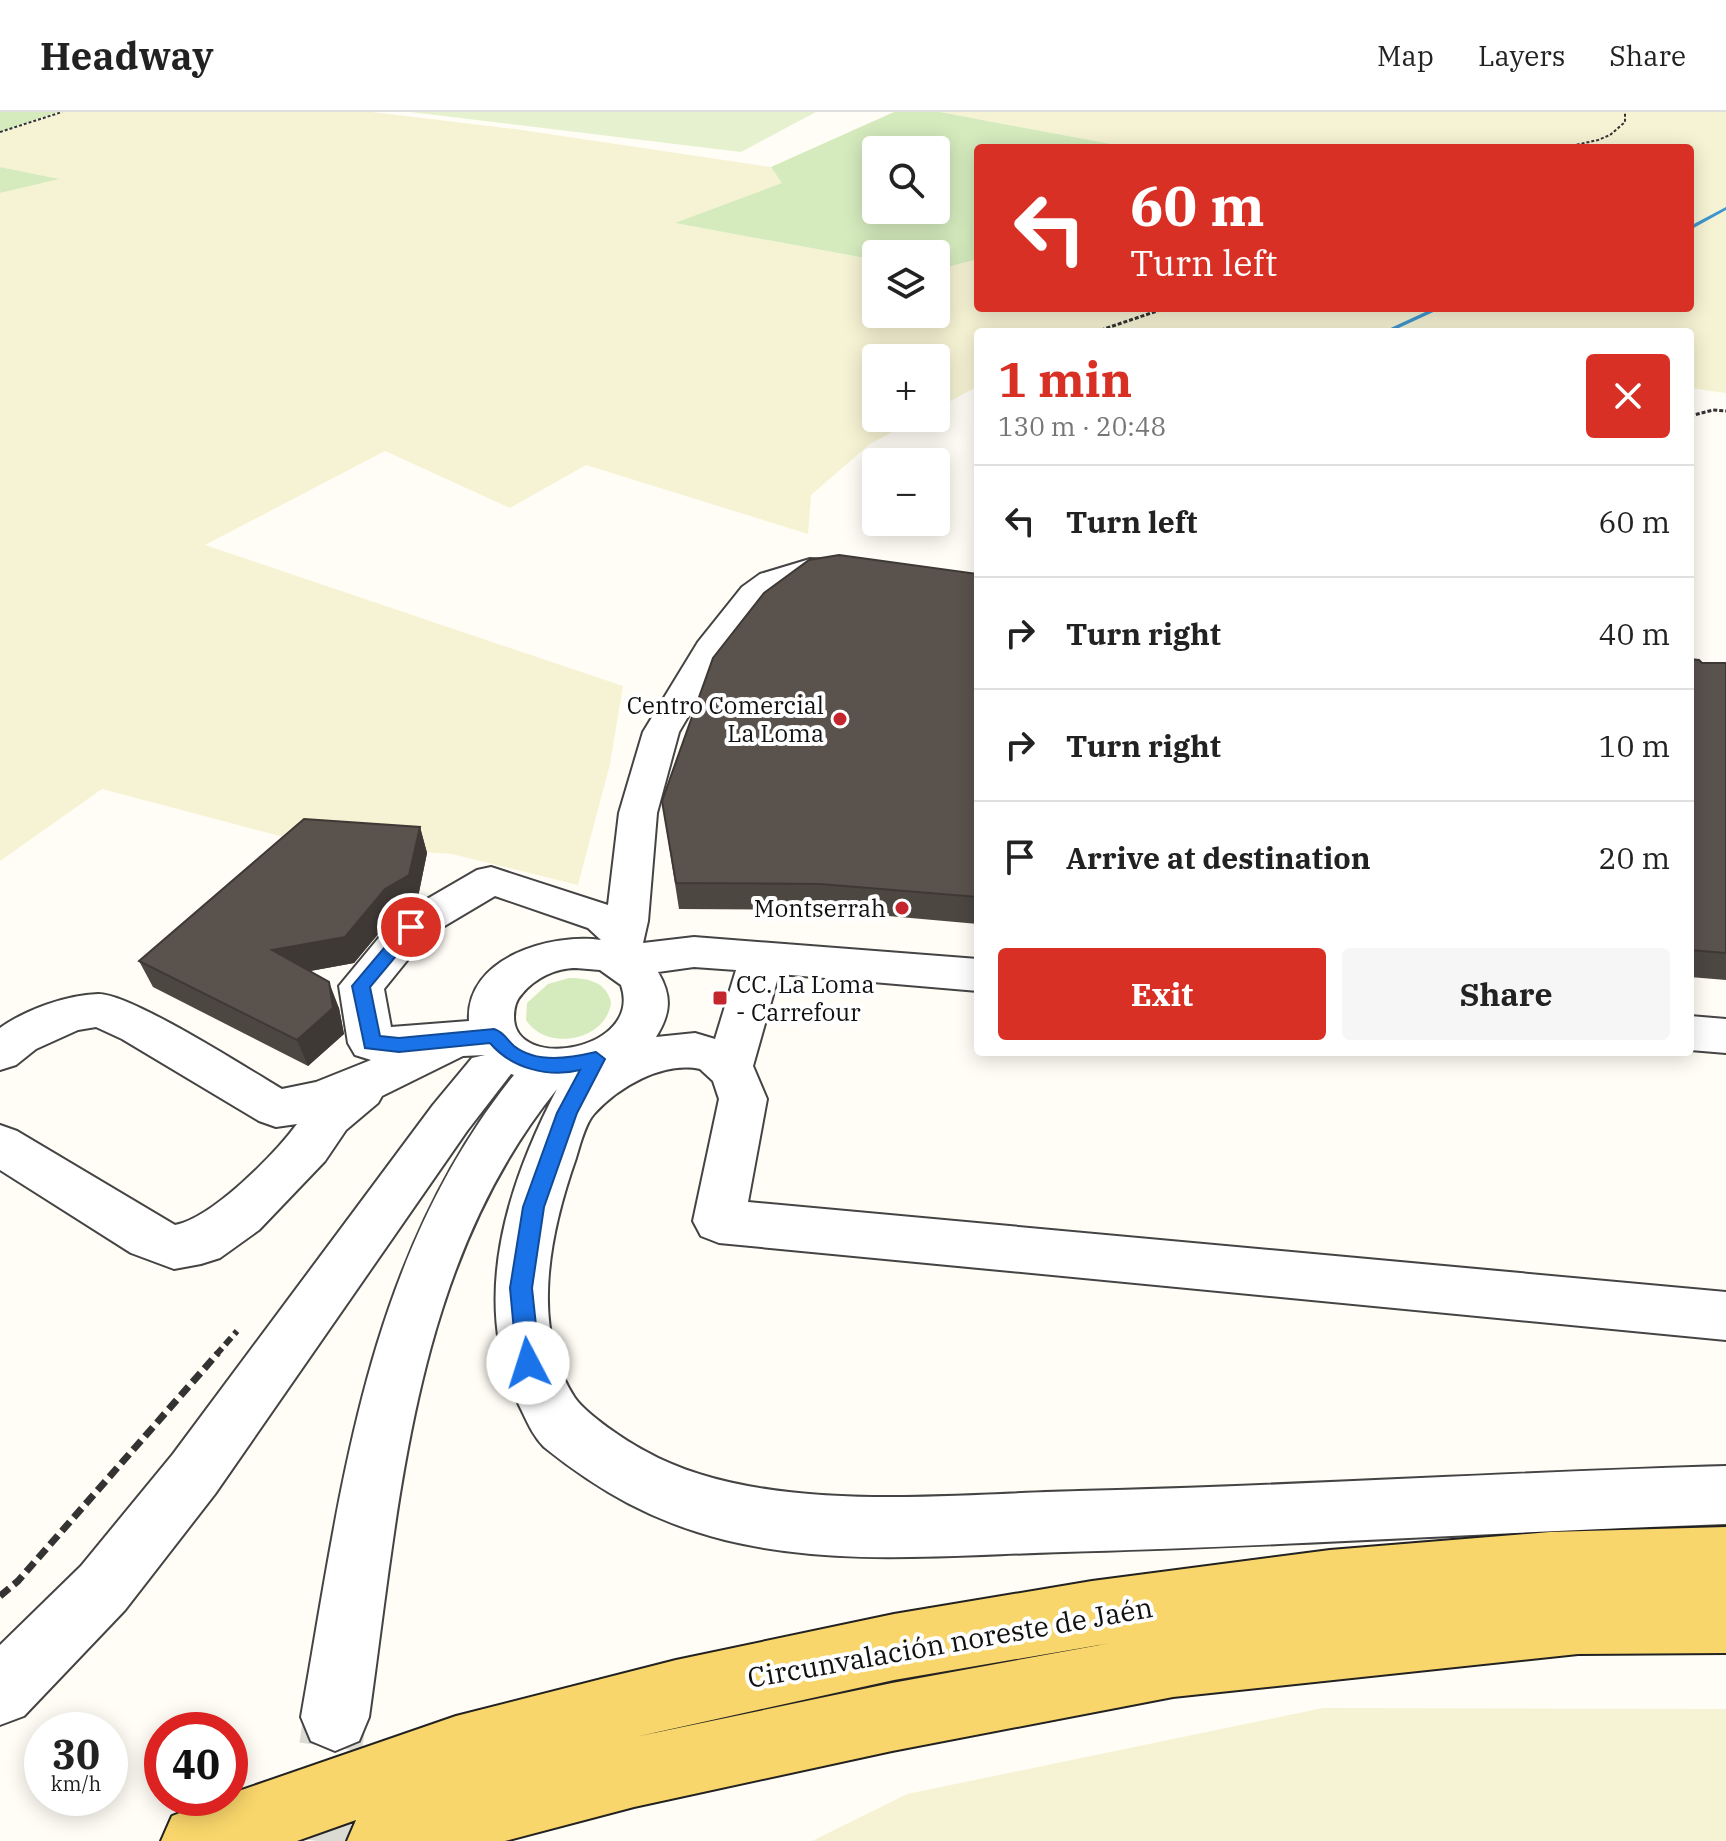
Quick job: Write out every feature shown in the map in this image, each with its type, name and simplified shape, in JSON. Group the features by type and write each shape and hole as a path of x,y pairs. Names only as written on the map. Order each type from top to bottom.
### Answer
{"main road":[{"name":"Circunvalación noreste de Jaén","path":"197,1841 456,1750 676,1693 894,1647 1092,1613 1330,1582 1550,1563 1726,1558"},
{"path":"383,1841 428,1826 634,1772 892,1717 1173,1664 1578,1622 1726,1621"}],"street":[{"path":"621,944 638,813 661,732 715,642 753,594 771,581 810,568 839,567 885,573"},
{"path":"0,1145 149,1237 174,1247 201,1242 241,1215 308,1147 373,1060 361,986 411,927 491,880 603,918 644,983 649,999 645,1016 635,1033 583,1071 534,1207 521,1288 528,1363 558,1422 624,1472 726,1510 806,1523 898,1525 1206,1520 1557,1500 1726,1495"},
{"path":"469,1178 484,1047 493,1000 505,982 523,968 546,958 570,953 595,953 621,944 974,975"},
{"path":"730,1066 762,957"},
{"path":"0,1053 20,1037 69,1015 100,1010 151,1034 276,1108 297,1107 373,1060 484,1047 507,1051 526,1061 583,1071 610,1072 663,1051"},
{"path":"1694,1033 1726,1036"},
{"path":"0,1692 103,1588 194,1474 450,1118 484,1047"},
{"path":"335,1717 376,1477 402,1358 423,1282 469,1178 523,1096 644,1047 663,1051 708,1052 730,1066 741,1086 743,1099 719,1221 1726,1316"}],"path":[{"path":"0,132 62,112"},
{"path":"1577,144 1610,135 1625,122 1625,112"},
{"path":"1102,328 1113,322 1157,312"},
{"path":"1694,415 1713,410 1726,411"},
{"path":"0,1596 18,1581 188,1388"}],"shaded area":[{"path":"62,112 372,112 515,129 771,167 783,183 676,223 862,257 862,328 950,328 950,266 974,260 974,312 1694,312 1694,144 1111,144 940,112 1726,112 1726,393 1694,389 1694,328 974,328 974,388 950,401 950,344 862,344 862,432 892,432 862,448 811,495 808,534 586,465 510,508 385,451 205,545 623,686 610,764 578,885 452,854 313,845 102,789 0,861 0,193 56,179 0,167 0,133"},
{"path":"1323,1708 1726,1709 1726,1841 812,1841 907,1794"}],"green space":[{"path":"0,112 58,112 0,132"},
{"path":"410,112 816,112 741,152"},
{"path":"894,112 940,112 1111,144 974,144 974,260 950,266 950,240 862,240 862,257 675,223 782,183 771,167"},
{"path":"0,167 59,179 0,193"},
{"path":"569,978 590,980 605,990 611,1003 607,1016 587,1034 574,1038 560,1039 535,1030 526,1020 527,1003 548,984"}],"building":[{"name":"Centro Comercial La Loma","path":"839,555 974,573 974,897 820,884 676,883 662,801 713,658 764,593 809,560"},
{"path":"1694,659 1702,663 1726,663 1726,953 1694,950"},
{"path":"304,819 420,827 409,875 385,889 345,937 272,950 329,982 333,1008 297,1040 139,961"}],"waterway":[{"path":"1694,226 1726,208"},
{"path":"1394,328 1430,312"}],"tunnel":[{"path":"317,1841 335,1717"}],"place":[{"name":"Centro Comercial La Loma","path":"840,719"},
{"name":"Montserrah","path":"902,908"},
{"name":"CC. La Loma - Carrefour","path":"720,998"}],"route":[{"path":"411,927 361,986 371,1043 399,1045 494,1036 507,1051 526,1061 550,1065 596,1059 567,1113 534,1207 521,1288 528,1363"}]}
